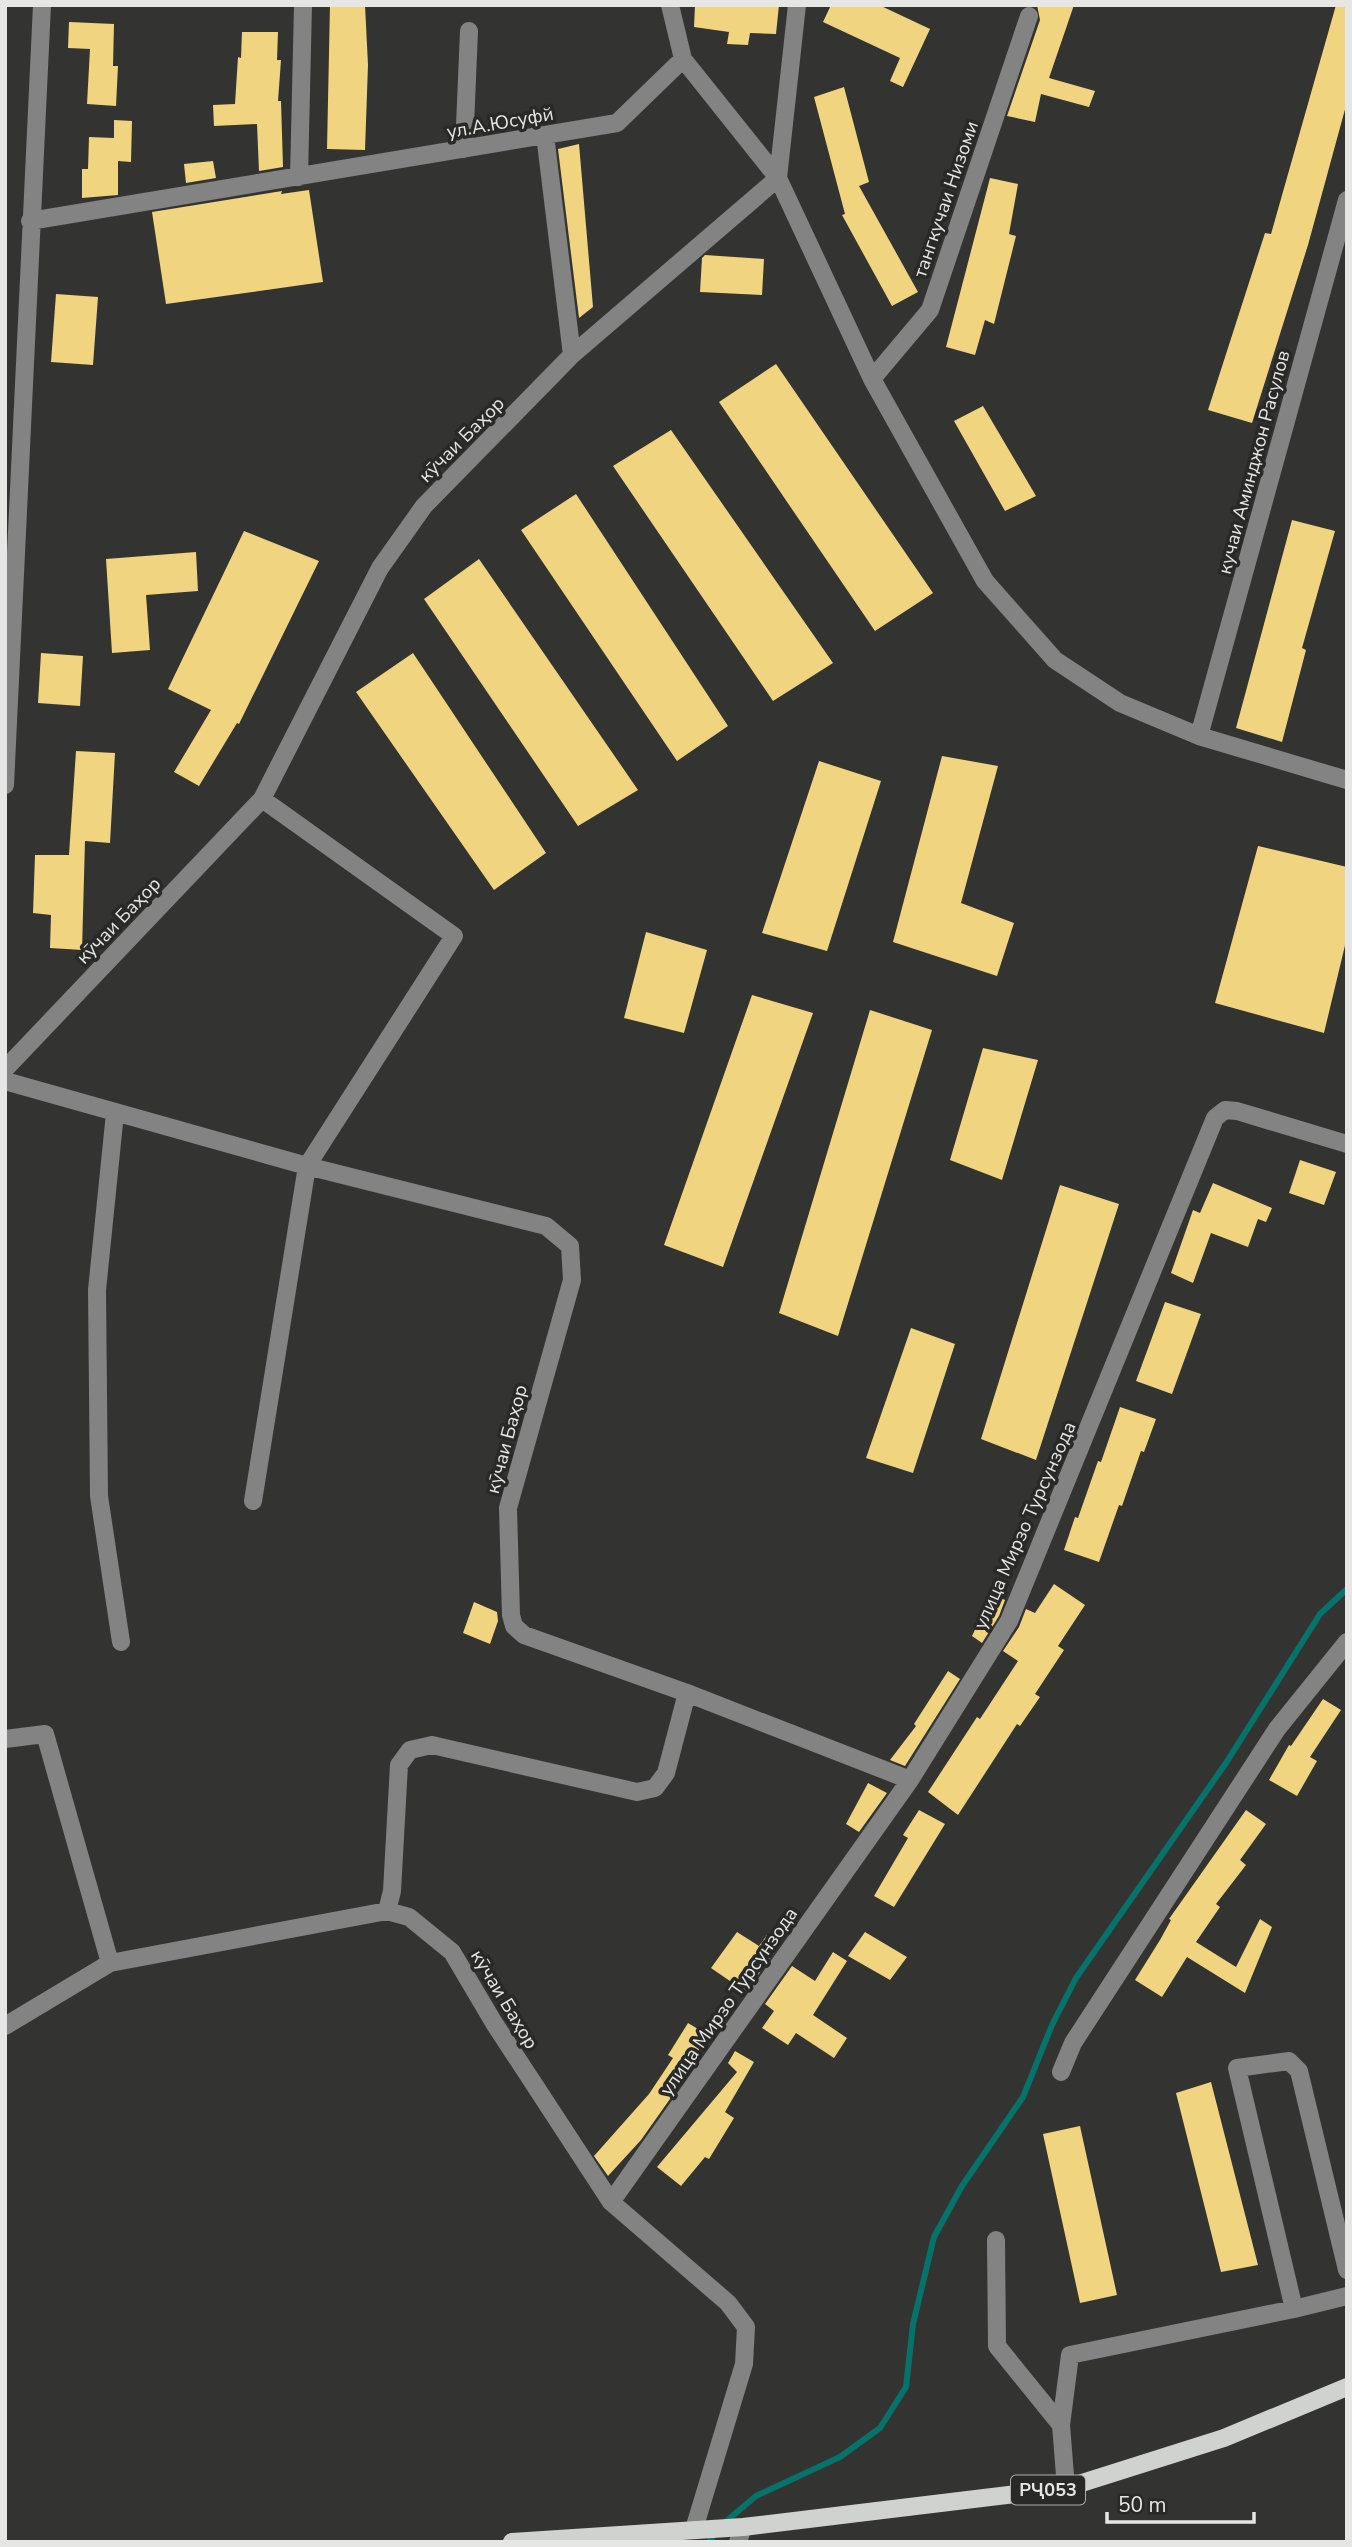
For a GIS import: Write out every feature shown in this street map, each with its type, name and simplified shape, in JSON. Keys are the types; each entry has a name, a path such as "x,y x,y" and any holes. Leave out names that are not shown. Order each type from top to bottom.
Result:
{"main road":[{"name":"РҶ053","path":"512,2542 652,2537 696,2529 738,2532 1066,2488 1224,2438 1347,2387"}],"street":[{"path":"5,785 7,689 42,5"},
{"path":"299,177 303,5"},
{"path":"670,5 683,58 778,178 872,379 985,581 1055,660 1120,703 1199,736 1347,779"},
{"path":"778,178 797,5"},
{"name":"тангкучаи Низоми","path":"872,379 930,310 1029,16"},
{"path":"464,149 468,31"},
{"name":"ул.А.Юсуфй","path":"30,221 617,123 683,58"},
{"path":"545,135 572,355"},
{"name":"кӯчаи Баҳор","path":"5,1069 262,799 380,568 424,506 572,355 778,178"},
{"name":"кучаи Аминджон Расулов","path":"1199,736 1347,200"},
{"path":"253,1501 307,1166 454,936 262,799"},
{"name":"кӯчаи Баҳор","path":"5,1081 307,1166 546,1226 569,1246 572,1280 508,1507 511,1615 514,1626 524,1635 687,1693 909,1780"},
{"name":"улица Мирзо Турсунзода","path":"611,2202 909,1780 1009,1621 1215,1118 1225,1110 1237,1111 1347,1144"},
{"path":"115,1113 97,1303 99,1496 121,1642"},
{"path":"1061,2072 1073,2043 1277,1729 1347,1642"},
{"path":"5,2025 110,1963 387,1911 392,1891 400,1765 411,1750 432,1745 637,1792 655,1788 666,1773 687,1693"},
{"path":"5,1740 45,1734 110,1963"},
{"name":"кӯчаи Баҳор","path":"387,1911 410,1917 452,1952 494,2023 611,2202 728,2303 746,2327 744,2364 696,2529"},
{"path":"1293,2309 1237,2068 1289,2061 1299,2071 1347,2270"},
{"path":"996,2240 997,2346 1061,2425"},
{"path":"1066,2488 1061,2425 1070,2356 1347,2296"}],"building":[{"path":"330,5 365,5 368,65 365,150 327,149"},
{"path":"695,5 779,5 776,34 750,33 748,45 727,44 729,32 694,27"},
{"path":"831,5 879,5 930,29 903,87 890,81 900,58 823,22"},
{"path":"1037,5 1074,5 1049,78 1095,91 1089,107 1041,94 1035,122 1007,116 1040,20"},
{"path":"1336,5 1347,5 1347,102 1308,245 1252,423 1208,410 1265,233 1271,234"},
{"path":"69,22 114,24 113,66 118,66 116,106 87,104 90,49 68,48"},
{"path":"242,32 278,32 277,60 281,60 278,101 281,101 283,167 259,171 257,124 214,126 213,105 235,104"},
{"path":"844,87 869,182 859,186 918,292 892,306 842,215 845,214 814,97"},
{"path":"114,120 132,121 131,162 118,161 118,195 82,198 82,169 88,169 89,137 114,138"},
{"path":"579,144 593,307 579,318 558,149"},
{"path":"213,161 216,178 186,183 184,164"},
{"path":"990,178 1018,184 1009,234 1016,236 994,324 985,320 975,355 946,347"},
{"path":"309,190 323,282 166,304 152,212 282,191 281,194"},
{"path":"705,255 764,259 762,295 700,292 702,258"},
{"path":"56,294 98,297 93,365 51,362"},
{"path":"776,364 933,593 875,631 719,402"},
{"path":"983,406 1036,496 1005,511 954,421"},
{"path":"671,430 833,663 773,701 613,466"},
{"path":"576,494 728,726 677,761 521,530"},
{"path":"1292,520 1335,531 1302,648 1306,650 1282,742 1236,728"},
{"path":"244,531 319,561 239,724 237,723 199,786 174,772 211,710 168,689"},
{"path":"196,552 198,591 146,595 150,650 112,653 106,559"},
{"path":"479,559 638,790 578,826 424,599"},
{"path":"41,653 83,656 80,706 38,703"},
{"path":"413,653 546,853 494,890 356,692"},
{"path":"76,751 115,753 110,843 85,841 82,950 50,948 51,915 33,913 35,855 69,855"},
{"path":"942,756 998,766 961,903 1014,923 997,976 893,942"},
{"path":"819,761 881,781 827,951 762,933"},
{"path":"1258,846 1347,867 1347,937 1324,1033 1215,1003"},
{"path":"646,932 707,950 684,1033 624,1018"},
{"path":"752,995 813,1013 723,1267 664,1245"},
{"path":"870,1010 932,1030 838,1336 779,1313"},
{"path":"983,1048 1038,1060 1002,1180 950,1160"},
{"path":"1300,1160 1336,1172 1324,1205 1289,1193"},
{"path":"1213,1183 1272,1208 1266,1222 1258,1219 1248,1247 1211,1233 1193,1283 1171,1273 1193,1210 1200,1213"},
{"path":"1060,1185 1119,1204 1036,1460 981,1439"},
{"path":"1165,1302 1201,1314 1172,1394 1136,1381"},
{"path":"911,1328 955,1344 913,1473 866,1458"},
{"path":"1120,1407 1156,1419 1144,1452 1141,1451 1122,1506 1119,1505 1099,1562 1064,1550 1098,1461 1101,1462"},
{"path":"1054,1584 1085,1605 1058,1646 1064,1650 1035,1694 1040,1697 1020,1726 1017,1724 958,1815 928,1792 1018,1661 1003,1651 1019,1627 1026,1609 1035,1613"},
{"path":"992,1594 1005,1600 999,1616 982,1643 972,1636"},
{"path":"474,1602 497,1612 498,1621 490,1644 463,1633"},
{"path":"948,1671 960,1679 905,1766 890,1760 916,1726 914,1724"},
{"path":"1323,1699 1341,1710 1310,1757 1317,1761 1297,1796 1269,1780 1289,1745 1291,1746"},
{"path":"868,1783 887,1793 859,1832 846,1824"},
{"path":"919,1810 945,1824 894,1907 874,1896 908,1838 903,1835"},
{"path":"1246,1810 1266,1824 1240,1860 1246,1865 1216,1904 1220,1907 1196,1942 1236,1967 1260,1919 1272,1927 1245,1993 1187,1957 1162,1997 1135,1980 1160,1940 1171,1920 1169,1919"},
{"path":"737,1932 759,1946 767,1935 780,1944 746,1992 711,1968"},
{"path":"865,1932 907,1957 890,1980 848,1956"},
{"path":"833,1952 847,1961 813,2015 847,2038 834,2058 796,2033 788,2045 762,2028 774,2011 765,2004 792,1966 815,1981"},
{"path":"688,2023 708,2035 686,2070 689,2072 641,2140 608,2176 594,2156 649,2094 673,2058 668,2055"},
{"path":"735,2051 754,2062 725,2112 734,2118 709,2159 705,2157 681,2186 657,2167 737,2072 728,2063"},
{"path":"1211,2082 1258,2265 1221,2272 1176,2093"},
{"path":"1080,2126 1117,2295 1080,2303 1043,2134"}],"waterway":[{"path":"724,2523 756,2496 840,2457 880,2428 906,2387 913,2324 934,2237 962,2186 1023,2097 1052,2025 1076,1978 1226,1763 1320,1614 1347,1589"},
{"path":"709,2542 717,2531"}]}
